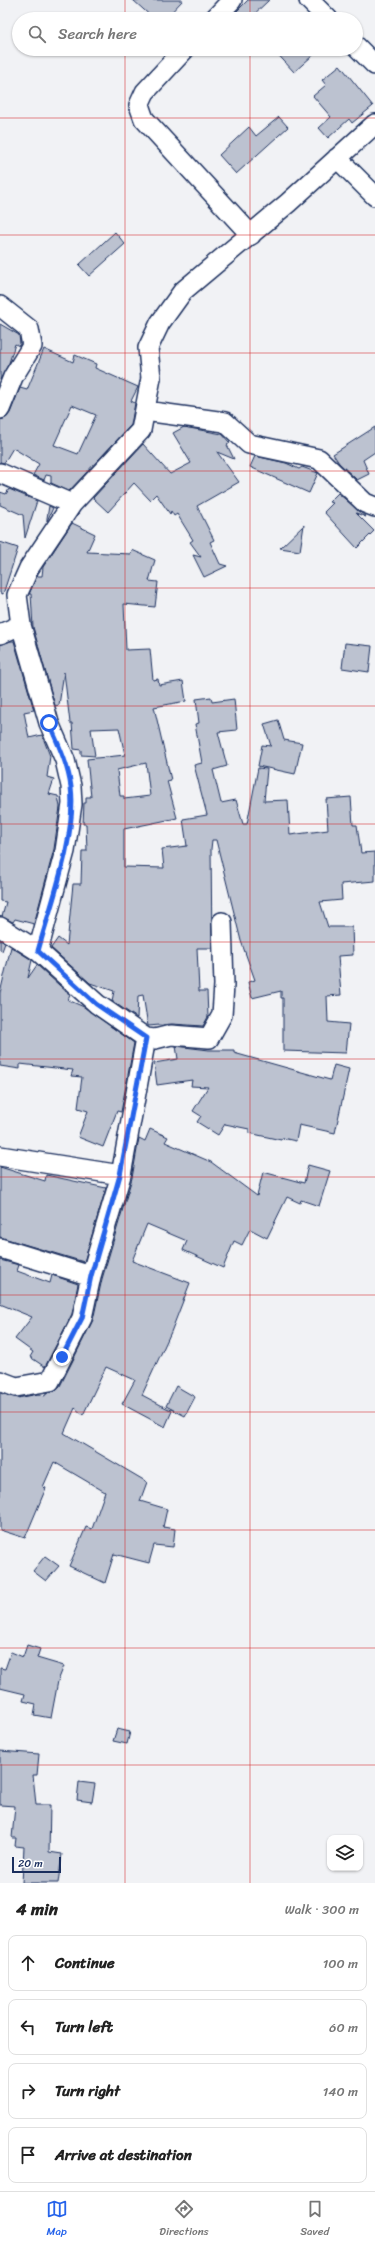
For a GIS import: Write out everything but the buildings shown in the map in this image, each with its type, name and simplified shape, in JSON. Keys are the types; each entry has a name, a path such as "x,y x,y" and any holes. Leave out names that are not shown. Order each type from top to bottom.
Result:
{"street":[{"path":"221,12 232,0"},
{"path":"309,0 321,12"},
{"path":"363,53 375,65"},
{"path":"179,56 145,92 139,105 144,119 251,235"},
{"path":"38,951 65,851 72,804 71,786 65,760 49,723 22,625 17,595 29,568 72,504 141,430 151,378 148,348 160,323 183,291 251,235 375,124"},
{"path":"337,158 375,196"},
{"path":"0,306 29,329 32,346 13,377 0,409"},
{"path":"145,411 225,422 249,444 319,459 365,503 375,507"},
{"path":"0,473 72,504"},
{"path":"0,634 22,625"},
{"path":"0,927 38,951 96,1004 146,1038 155,1039 171,1035 209,1038 222,1015 224,985 222,922"},
{"path":"0,1381 16,1387 36,1385 50,1381 82,1318 91,1276 120,1175 146,1038"},
{"path":"0,1156 120,1175"},
{"path":"0,1248 91,1276"}],"route":[{"path":"49,723 65,760 71,786 72,804 65,851 38,951 51,965 96,1004 146,1038 120,1175 91,1276 82,1318 62,1357"}]}
